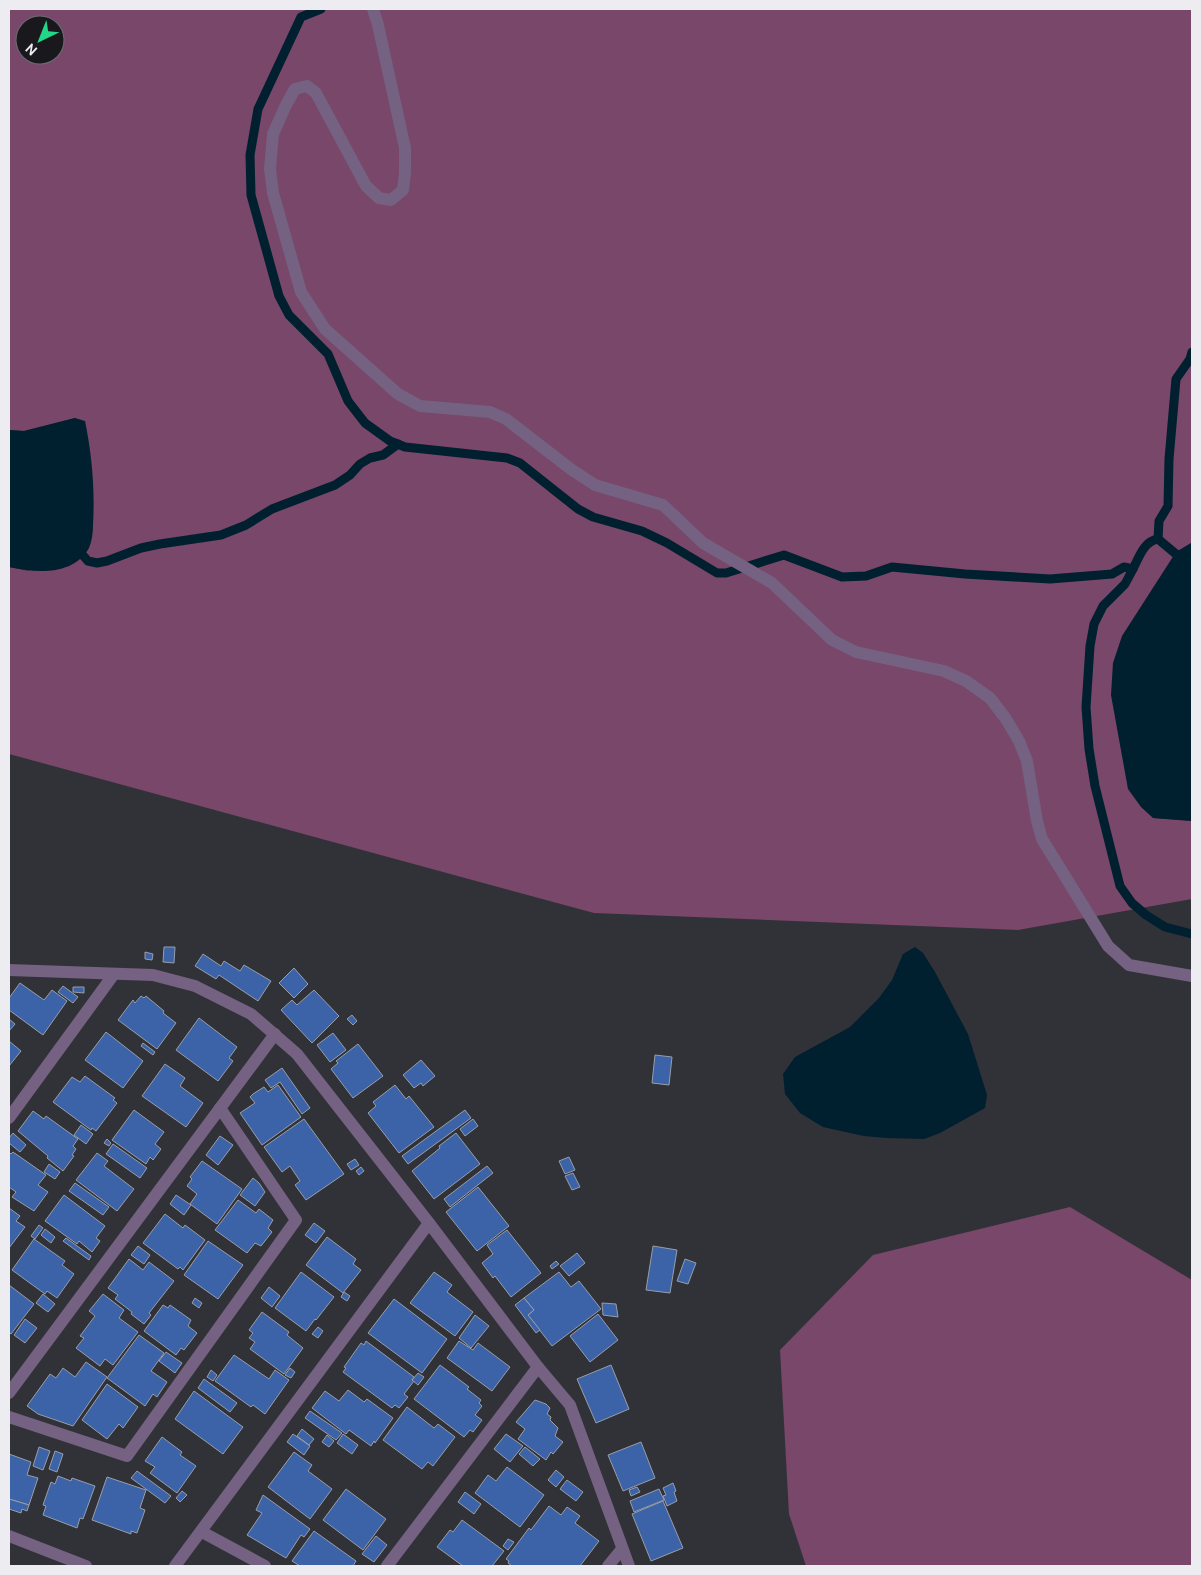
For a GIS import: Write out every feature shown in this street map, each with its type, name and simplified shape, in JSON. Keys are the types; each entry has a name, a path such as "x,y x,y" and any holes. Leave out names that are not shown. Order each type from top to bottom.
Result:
{"street":[{"path":"373,9 405,148 405,173 402,190 391,200 379,198 366,186 316,93 307,86 294,89 273,134 270,169 275,201 301,292 325,329 398,394 420,406 490,412 506,419 572,470 595,485 662,506 703,543 772,583 832,640 856,652 944,671 966,681 990,698 1006,719 1019,741 1027,761 1037,821 1042,839 1108,946 1128,965 1192,976"},
{"path":"9,970 153,975 195,986 251,1014 297,1054 538,1367 570,1405 629,1566"},
{"path":"9,1118 114,974"},
{"path":"9,1393 274,1034"},
{"path":"9,1417 127,1456 296,1220 220,1108"},
{"path":"175,1566 429,1223"},
{"path":"387,1566 538,1367"},
{"path":"202,1532 265,1566"},
{"path":"9,1536 86,1566"},
{"path":"608,1566 622,1549"}],"shaded area":[{"path":"9,9 1192,9 1192,543 1153,818 1192,821 1192,899 1018,930 594,913 9,754 9,567 29,571 75,418 24,431 9,430"},
{"path":"1070,1207 1192,1280 1192,1566 806,1566 789,1514 780,1350 873,1255"}],"water":[{"path":"75,418 85,421 91,460 94,512 93,534 89,548 74,564 64,568 42,571 9,567 9,430 24,431"},
{"path":"1191,543 1192,821 1153,818 1141,807 1128,789 1111,695 1113,663 1122,636 1176,552"},
{"path":"915,947 923,953 935,972 968,1034 987,1095 985,1108 940,1133 924,1139 864,1136 823,1127 800,1113 785,1094 783,1074 795,1057 850,1027 879,998 892,980 903,954"}],"building":[{"path":"164,947 175,947 174,963 163,962"},
{"path":"145,952 153,954 152,960 145,959"},
{"path":"203,954 221,966 224,961 240,971 244,965 271,981 258,1001 219,975 216,979 195,966"},
{"path":"294,968 308,984 294,998 279,983"},
{"path":"20,983 44,1000 52,990 67,1001 43,1035 9,1010 9,998"},
{"path":"63,986 78,997 73,1003 58,992"},
{"path":"73,987 84,987 84,993 73,992"},
{"path":"314,990 339,1016 312,1043 281,1010 292,1000 297,1005"},
{"path":"141,996 144,998 146,996 176,1023 157,1049 118,1020 133,1000 135,1003"},
{"path":"352,1015 357,1021 353,1025 347,1019"},
{"path":"199,1018 237,1047 229,1058 233,1061 218,1081 176,1050"},
{"path":"9,1019 15,1024 9,1031"},
{"path":"106,1032 143,1061 123,1088 85,1060"},
{"path":"333,1033 346,1050 330,1062 317,1045"},
{"path":"9,1041 21,1051 9,1066"},
{"path":"143,1043 155,1052 153,1055 141,1046"},
{"path":"358,1044 383,1076 353,1098 331,1069 338,1063 336,1061"},
{"path":"655,1055 672,1057 669,1085 652,1083"},
{"path":"421,1060 435,1076 423,1086 421,1083 414,1088 403,1075"},
{"path":"165,1064 185,1078 180,1086 203,1103 186,1127 142,1096"},
{"path":"282,1068 310,1108 302,1114 280,1082 271,1088 265,1080"},
{"path":"85,1076 115,1098 113,1100 117,1103 96,1131 92,1128 91,1130 53,1102 72,1077 80,1082"},
{"path":"278,1085 301,1117 262,1145 240,1113 255,1103 250,1097 253,1094 264,1087 268,1092"},
{"path":"395,1085 406,1099 409,1096 434,1127 399,1153 368,1113 376,1106 373,1102"},
{"path":"134,1110 164,1132 155,1144 161,1149 153,1160 150,1157 146,1164 112,1140"},
{"path":"465,1110 471,1118 408,1164 402,1156"},
{"path":"33,1111 44,1119 46,1116 78,1139 73,1146 76,1149 72,1155 74,1156 63,1171 18,1131"},
{"path":"304,1119 344,1174 306,1200 295,1185 300,1181 290,1166 282,1172 264,1147"},
{"path":"473,1119 478,1126 465,1136 460,1129"},
{"path":"81,1125 93,1134 86,1144 74,1135"},
{"path":"13,1133 26,1145 20,1152 9,1143 9,1138"},
{"path":"456,1133 480,1164 434,1199 412,1171"},
{"path":"220,1136 233,1145 218,1165 206,1155"},
{"path":"107,1139 111,1143 109,1146 104,1143"},
{"path":"113,1144 147,1168 140,1178 106,1154"},
{"path":"9,1152 11,1154 13,1152 46,1175 38,1185 48,1192 34,1211 12,1197 16,1192 9,1187"},
{"path":"97,1153 108,1161 104,1166 134,1189 117,1211 76,1180"},
{"path":"569,1157 575,1170 565,1174 559,1161"},
{"path":"355,1159 359,1165 351,1170 347,1164"},
{"path":"202,1161 242,1189 217,1224 190,1204 197,1194 187,1186 192,1179 190,1177"},
{"path":"49,1164 60,1172 55,1179 44,1172"},
{"path":"487,1166 493,1173 450,1207 444,1199"},
{"path":"361,1167 364,1171 359,1175 356,1171"},
{"path":"573,1173 580,1187 572,1190 565,1176"},
{"path":"253,1178 265,1192 255,1206 240,1195"},
{"path":"75,1183 109,1207 103,1215 69,1191"},
{"path":"478,1187 509,1226 477,1251 446,1212"},
{"path":"64,1195 105,1226 96,1238 100,1241 92,1252 79,1241 77,1244 45,1221"},
{"path":"176,1195 191,1205 184,1215 170,1204"},
{"path":"238,1200 256,1213 259,1209 273,1220 268,1228 272,1232 261,1246 255,1243 247,1253 215,1230"},
{"path":"9,1208 20,1216 16,1221 25,1227 9,1248"},
{"path":"165,1214 183,1228 185,1225 205,1240 183,1270 180,1267 178,1269 143,1243"},
{"path":"314,1223 325,1231 316,1243 305,1235"},
{"path":"39,1225 43,1228 35,1239 31,1236"},
{"path":"45,1229 55,1237 51,1243 41,1235"},
{"path":"507,1230 541,1273 511,1297 482,1263 493,1254 487,1245"},
{"path":"327,1237 356,1259 353,1264 361,1270 343,1293 306,1265"},
{"path":"66,1238 91,1256 89,1260 63,1241"},
{"path":"34,1239 65,1261 62,1265 74,1274 57,1298 47,1291 45,1294 12,1270"},
{"path":"208,1241 243,1265 218,1299 184,1275"},
{"path":"138,1246 150,1255 144,1264 131,1255"},
{"path":"653,1246 677,1250 670,1293 646,1290"},
{"path":"577,1253 585,1263 569,1276 560,1266"},
{"path":"129,1259 143,1270 149,1262 174,1281 149,1313 151,1315 144,1324 115,1299 118,1295 108,1288"},
{"path":"685,1259 696,1263 688,1284 677,1281"},
{"path":"556,1261 559,1264 552,1269 550,1266"},
{"path":"301,1272 334,1297 306,1331 275,1308"},
{"path":"434,1272 452,1285 447,1292 473,1312 455,1336 410,1303"},
{"path":"559,1272 571,1287 579,1281 601,1309 552,1346 528,1315 534,1310 524,1298"},
{"path":"9,1285 34,1304 11,1334 9,1332"},
{"path":"269,1287 280,1296 272,1307 261,1298"},
{"path":"344,1292 350,1296 347,1301 341,1297"},
{"path":"43,1294 55,1304 48,1312 36,1303"},
{"path":"103,1294 124,1310 119,1318 138,1332 113,1365 105,1359 100,1366 76,1348 84,1338 80,1336 95,1316 89,1311"},
{"path":"195,1298 202,1303 199,1308 192,1303"},
{"path":"524,1298 534,1310 528,1315 540,1330 536,1333 515,1305"},
{"path":"394,1299 447,1339 422,1373 368,1333"},
{"path":"602,1303 616,1304 618,1317 603,1315"},
{"path":"163,1305 168,1308 170,1305 191,1320 188,1326 197,1333 184,1350 181,1348 176,1355 144,1331"},
{"path":"262,1312 289,1332 287,1335 303,1348 284,1374 250,1349 255,1342 249,1338 253,1333 249,1330"},
{"path":"598,1314 618,1340 590,1362 570,1336"},
{"path":"475,1315 489,1326 471,1348 459,1338"},
{"path":"25,1319 37,1328 25,1343 14,1335"},
{"path":"318,1327 323,1331 318,1338 312,1334"},
{"path":"139,1335 164,1353 151,1371 167,1382 157,1397 153,1394 145,1406 107,1378"},
{"path":"366,1341 414,1377 412,1380 414,1381 404,1394 408,1397 399,1408 395,1405 392,1408 343,1372 346,1368 344,1367 361,1343 364,1345"},
{"path":"459,1341 473,1350 478,1343 510,1367 492,1391 447,1358"},
{"path":"166,1352 182,1363 175,1373 159,1361"},
{"path":"234,1355 269,1379 275,1370 289,1380 265,1414 253,1405 251,1407 215,1381"},
{"path":"86,1362 107,1377 73,1426 38,1414 27,1406 50,1374 56,1378 63,1368 75,1377"},
{"path":"440,1365 469,1387 467,1389 481,1400 479,1403 482,1406 475,1415 482,1420 473,1432 470,1430 464,1437 414,1399"},
{"path":"611,1365 629,1409 596,1423 577,1379"},
{"path":"290,1368 295,1372 291,1378 285,1375"},
{"path":"211,1370 217,1375 213,1381 207,1377"},
{"path":"418,1373 424,1377 418,1385 412,1380"},
{"path":"204,1379 237,1403 230,1412 198,1388"},
{"path":"107,1384 138,1407 123,1428 119,1424 107,1439 82,1420"},
{"path":"348,1390 364,1402 367,1399 393,1418 371,1446 349,1430 346,1434 312,1408 325,1391 339,1401"},
{"path":"194,1391 243,1427 223,1454 175,1419"},
{"path":"535,1400 546,1404 550,1408 547,1414 558,1428 555,1436 563,1442 553,1454 551,1452 546,1460 518,1439 525,1429 516,1422"},
{"path":"407,1407 434,1428 438,1424 455,1437 433,1466 428,1462 422,1469 383,1440"},
{"path":"310,1411 342,1433 336,1440 305,1418"},
{"path":"302,1429 314,1439 309,1445 297,1436"},
{"path":"293,1434 310,1446 304,1455 287,1442"},
{"path":"343,1434 358,1445 352,1454 337,1443"},
{"path":"506,1434 523,1446 510,1462 494,1449"},
{"path":"327,1435 334,1441 329,1447 322,1442"},
{"path":"162,1437 182,1452 180,1455 196,1466 177,1493 150,1473 155,1467 145,1461"},
{"path":"641,1442 655,1478 623,1491 608,1455"},
{"path":"39,1447 50,1451 43,1470 33,1466"},
{"path":"525,1447 540,1459 533,1466 519,1454"},
{"path":"55,1451 63,1454 57,1472 49,1469"},
{"path":"294,1452 312,1465 308,1471 332,1489 310,1519 268,1487"},
{"path":"9,1454 31,1462 27,1475 38,1478 29,1505 9,1499"},
{"path":"507,1467 544,1495 520,1527 475,1493 488,1475 496,1481"},
{"path":"556,1470 564,1477 556,1487 548,1480"},
{"path":"137,1471 171,1496 165,1503 131,1478"},
{"path":"58,1476 71,1481 72,1478 95,1486 83,1519 80,1518 77,1528 43,1515 46,1506 43,1505 51,1482 55,1484"},
{"path":"107,1477 146,1490 140,1508 145,1510 137,1533 131,1531 131,1534 92,1520"},
{"path":"567,1480 583,1492 576,1501 560,1489"},
{"path":"673,1483 677,1501 667,1506 663,1496 666,1495 663,1488"},
{"path":"637,1487 640,1492 631,1496 629,1490"},
{"path":"346,1489 386,1519 363,1550 323,1520"},
{"path":"659,1489 664,1500 634,1512 630,1501"},
{"path":"182,1491 187,1495 180,1502 176,1498"},
{"path":"465,1492 481,1504 474,1514 458,1502"},
{"path":"263,1495 310,1529 304,1537 301,1535 286,1558 247,1535 262,1513 256,1510"},
{"path":"9,1499 29,1505 27,1511 22,1509 21,1513 9,1509"},
{"path":"663,1501 683,1548 651,1561 632,1514"},
{"path":"549,1506 561,1515 567,1507 580,1516 575,1523 599,1541 580,1566 512,1566 506,1559 529,1528 531,1530"},
{"path":"462,1520 504,1551 492,1566 463,1566 437,1547 450,1530 453,1532"},
{"path":"314,1531 356,1561 353,1566 300,1566 292,1561"},
{"path":"376,1536 387,1545 374,1562 362,1554"},
{"path":"508,1539 514,1542 508,1550 503,1546"}],"waterway":[{"path":"321,9 301,17 258,109 250,155 251,195 279,296 289,315 328,354 348,401 365,423 390,441 405,447 507,458 520,463 578,509 593,517 642,531 667,543 717,573 726,573 784,555 842,577 866,576 892,567 1050,579 1112,574 1124,567 1133,569 1146,546 1153,540 1158,539 1182,559"},
{"path":"1158,539 1159,521 1168,506 1169,459 1176,379 1190,359 1192,352"},
{"path":"79,551 88,561 97,563 141,548 221,535 246,525 272,509 335,485 350,475 360,464 370,458 383,455 398,444"},
{"path":"1133,569 1125,584 1103,606 1094,624 1090,646 1086,707 1089,749 1095,786 1120,886 1132,903 1146,915 1165,927 1192,934"}]}
